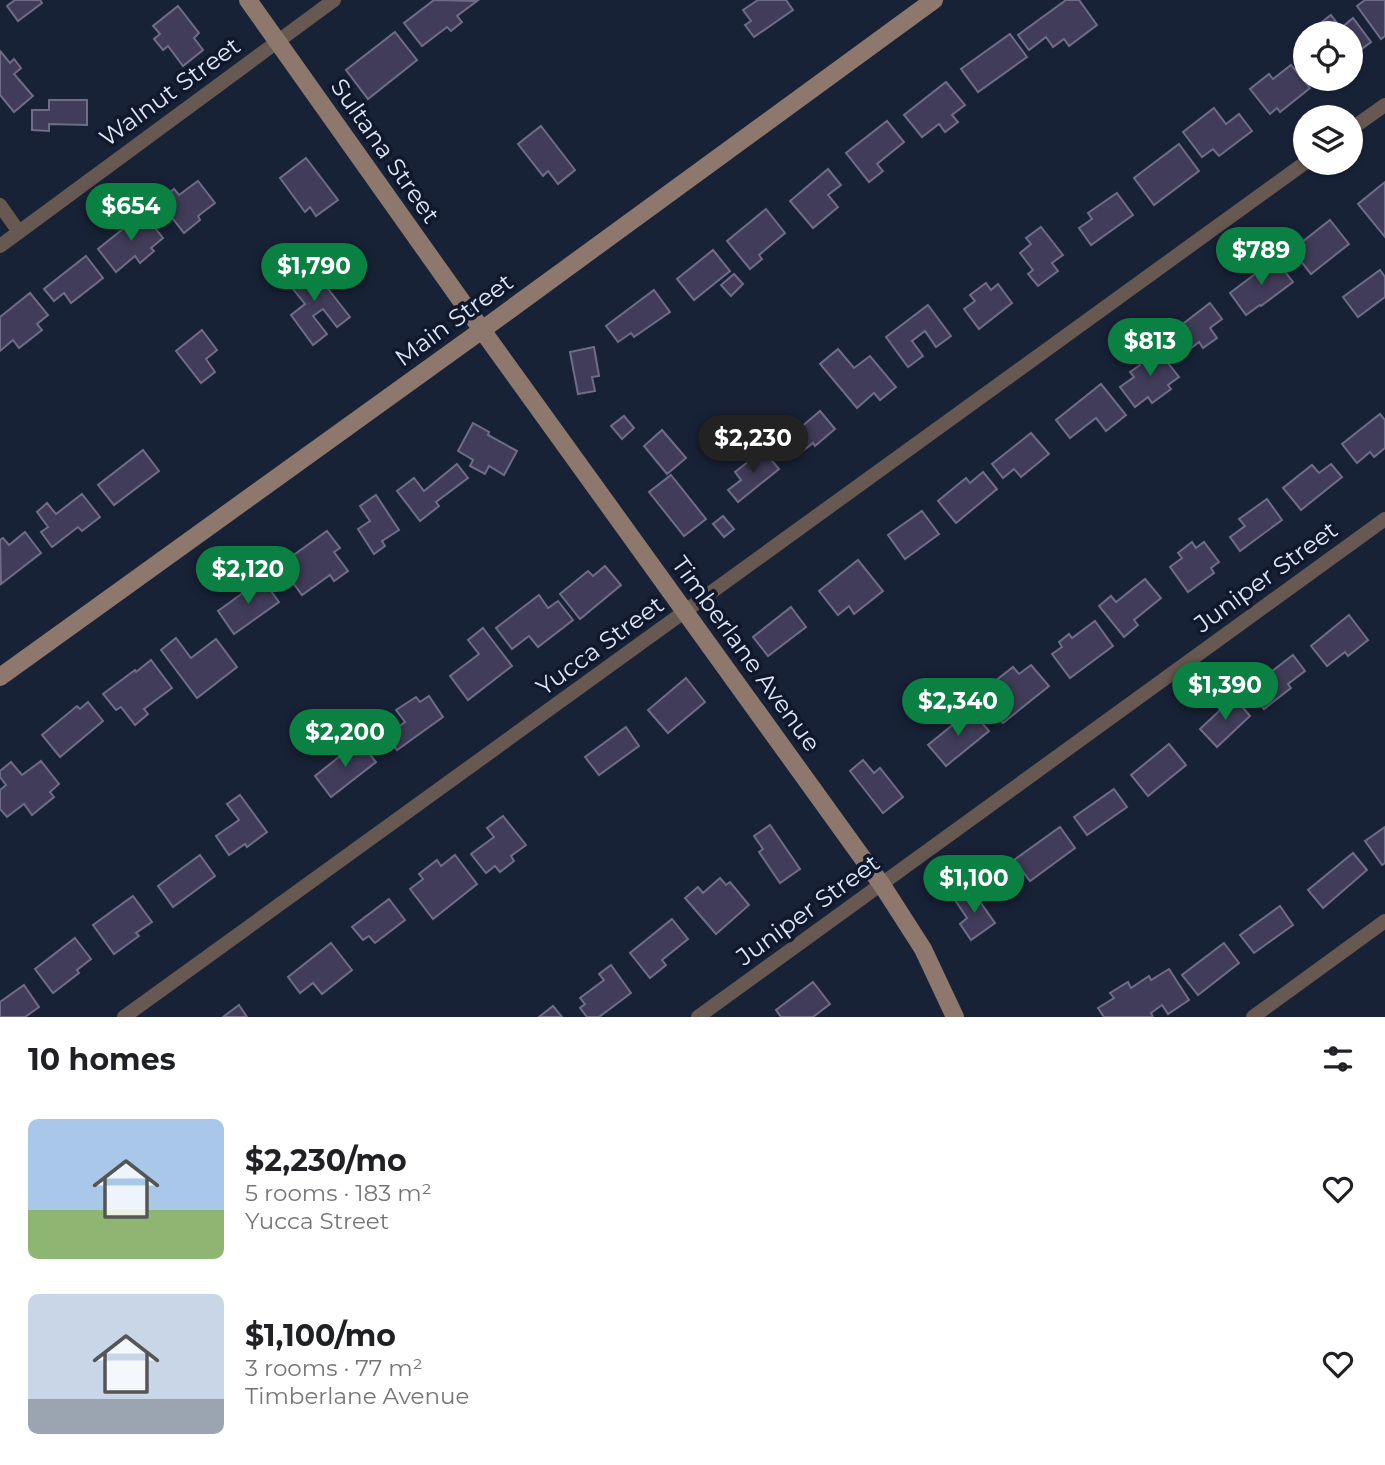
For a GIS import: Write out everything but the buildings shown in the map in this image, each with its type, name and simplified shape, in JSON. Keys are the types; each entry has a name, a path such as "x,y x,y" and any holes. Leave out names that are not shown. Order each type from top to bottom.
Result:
{"street":[{"name":"Sultana Street","path":"248,0 482,330"},
{"name":"Walnut Street","path":"0,246 334,0"},
{"name":"Main Street","path":"0,677 934,0"},
{"path":"1363,121 1385,105"},
{"name":"Yucca Street","path":"124,1017 1293,171"},
{"path":"0,205 19,232"},
{"name":"Timberlane Avenue","path":"482,330 882,885 923,949 955,1017"},
{"name":"Juniper Street","path":"698,1017 1385,519"},
{"path":"1253,1017 1385,921"}]}
